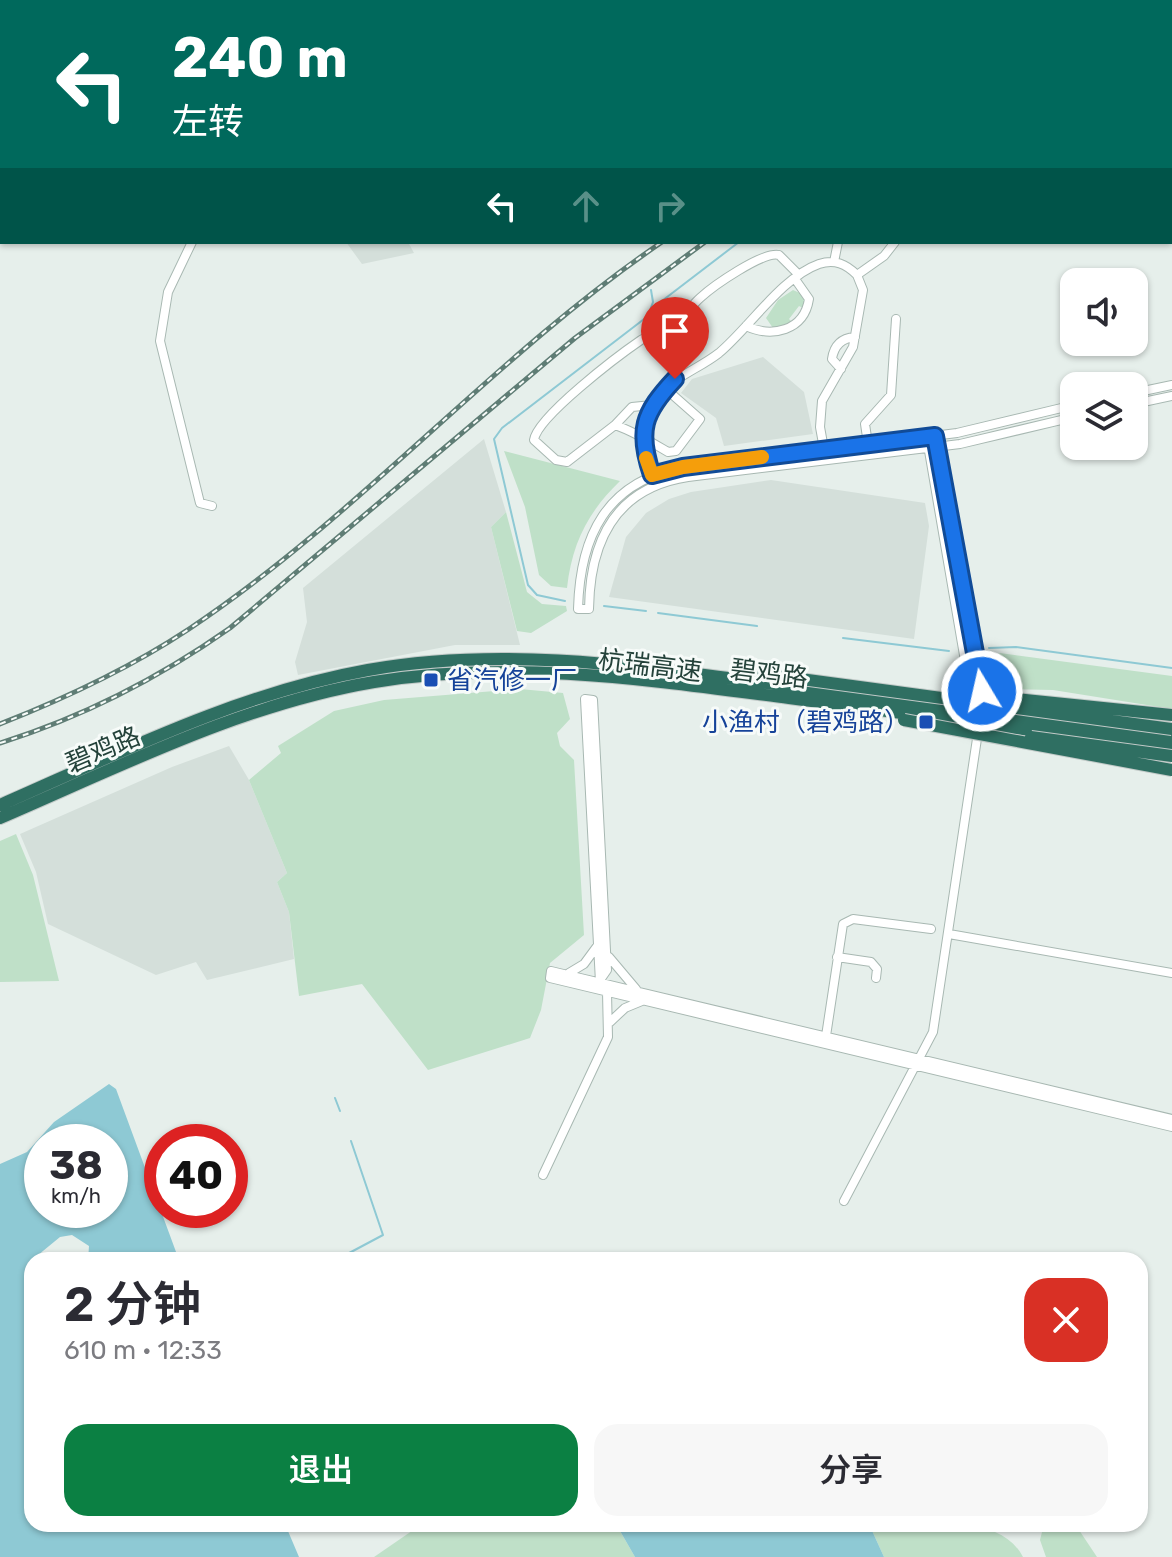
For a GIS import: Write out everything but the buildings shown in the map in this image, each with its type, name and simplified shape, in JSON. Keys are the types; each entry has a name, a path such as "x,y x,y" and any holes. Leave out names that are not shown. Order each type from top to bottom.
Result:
{"highway":[{"name":"杭瑞高速","path":"0,796 209,708 306,677 374,663 460,653 546,652 756,673 1172,729"},
{"name":"碧鸡路","path":"0,805 163,734 257,699 368,670 496,658 592,661 976,715 1172,749"},
{"name":"碧鸡路","path":"0,818 171,744 262,710 358,685 435,675 529,671 624,677 1172,738"},
{"path":"756,673 1172,715"},
{"name":"杭瑞高速","path":"0,826 233,727 307,704 413,683 494,677 578,679 1172,756"},
{"path":"904,720 1172,770"}],"street":[{"path":"191,244 168,292 160,341 200,503 212,506"},
{"path":"834,262 838,244"},
{"path":"857,275 884,256 893,244"},
{"path":"652,405 632,407 615,425 567,462 556,460 534,440 536,431 557,409 625,352 645,338 669,329 704,294 762,257 779,255 797,277 809,299 806,310 796,323 768,334 746,326"},
{"path":"652,475 642,439 652,405 682,374 719,353 797,277 820,264 834,262 857,275 863,290 855,337 822,401 820,427 824,449"},
{"path":"868,444 865,424 891,395 896,319"},
{"path":"841,369 832,359 836,347 847,338 855,337"},
{"path":"1148,390 1172,385"},
{"path":"615,425 673,452 699,425 698,416 666,389"},
{"path":"1148,401 1172,396"},
{"path":"1060,408 931,436 683,467 652,475 615,500 594,528 582,559 578,609 589,609 591,569 604,533 628,503 651,487 688,477 933,448 1060,420"},
{"path":"844,1201 920,1063 938,1013 976,715 980,674 931,436"},
{"path":"600,982 602,947 593,700 585,699 602,947 620,974 642,996"},
{"path":"826,1036 841,927 849,920 931,929"},
{"path":"949,934 1172,973"},
{"path":"563,973 578,970 602,947"},
{"path":"837,957 871,962 877,969 876,978"},
{"path":"1172,1119 920,1063 826,1036 642,996 607,992 550,978 551,971 642,996 1172,1127"},
{"path":"588,987 600,982"},
{"path":"600,982 618,994"},
{"path":"543,1175 608,1037 607,992"},
{"path":"610,1022 642,996"}],"shaded area":[{"path":"347,244 409,244 414,253 362,264"},
{"path":"763,357 804,392 813,434 724,446 716,418 681,393 692,379"},
{"path":"484,439 506,512 491,527 520,645 455,645 298,675 295,662 307,622 303,588"},
{"path":"771,480 925,503 929,526 914,639 609,597 626,537 646,513 669,499 691,492"},
{"path":"229,746 249,780 287,873 277,882 289,912 294,959 207,980 196,962 156,975 48,924 36,872 20,834 172,767"}],"green space":[{"path":"793,290 802,294 806,302 803,308 799,306 789,319 792,322 773,328 766,318 778,300"},
{"path":"504,451 620,481 599,504 583,529 567,588 551,586 539,575 525,507"},
{"path":"506,512 527,592 542,604 566,606 567,611 531,633 517,631 491,527"},
{"path":"1000,653 1172,676 1172,709 1053,690 1009,689 996,673 993,656"},
{"path":"520,689 563,693 570,719 557,733 560,746 574,760 584,935 550,963 541,1010 530,1038 428,1070 362,984 299,996 289,912 277,882 287,873 249,780 281,753 278,746 334,711 384,700"},
{"path":"16,834 33,875 59,981 0,982 0,841"},
{"path":"410,1532 621,1532 635,1557 374,1557"},
{"path":"873,1532 995,1532 1011,1542 1023,1557 884,1557"},
{"path":"1042,1532 1080,1532 1097,1557 1046,1557 1040,1540"}],"water":[{"path":"109,1084 116,1089 144,1165 144,1228 167,1228 176,1252 89,1252 89,1246 72,1235 60,1237 42,1252 24,1252 24,1532 288,1532 299,1557 0,1557 0,1164 24,1153 24,1228 128,1228 128,1124 52,1124"},
{"path":"621,1532 873,1532 884,1557 635,1557"}],"waterway":[{"path":"654,307 736,244"},
{"path":"565,601 537,595 528,585 494,439 502,428 648,316 653,302 651,290"},
{"path":"604,606 646,611"},
{"path":"658,613 757,626"},
{"path":"843,638 949,651"},
{"path":"989,648 1016,647 1172,668"},
{"path":"335,1098 340,1111"},
{"path":"351,1141 383,1235 351,1252"}],"railway":[{"path":"0,724 73,693 144,657 251,585 311,537 541,335 659,244"},
{"path":"0,743 61,721 120,694 148,680 230,628 575,338 702,244"}],"slow traffic":[{"path":"646,458 652,475 683,467 762,457"}],"place":[{"name":"省汽修一厂","path":"431,680"},
{"name":"小渔村（碧鸡路）","path":"926,722"}],"route":[{"path":"675,379 652,405 643,432 643,450 652,475 683,467 935,436 982,691"}]}
